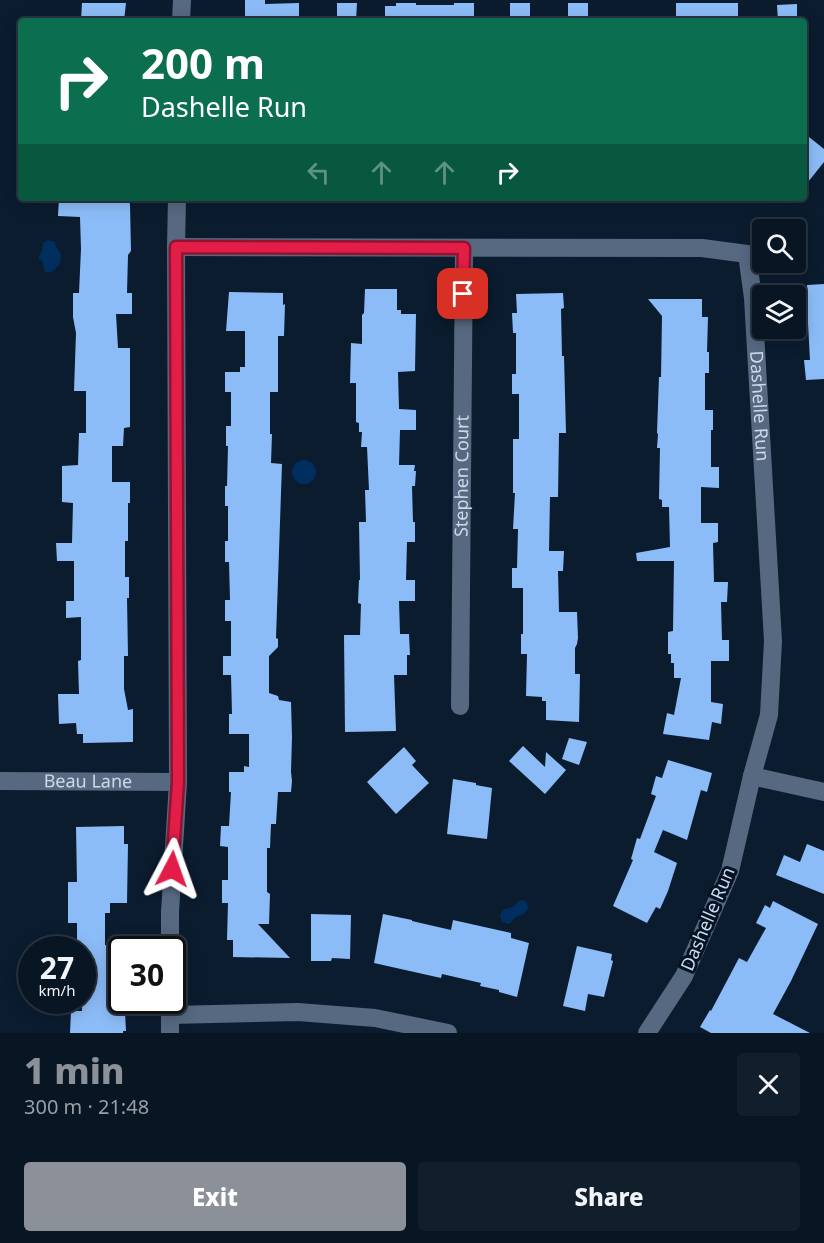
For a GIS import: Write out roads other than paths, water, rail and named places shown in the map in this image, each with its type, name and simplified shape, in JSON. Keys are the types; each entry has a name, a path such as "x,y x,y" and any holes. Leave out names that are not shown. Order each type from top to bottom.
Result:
{"street":[{"path":"181,18 182,0"},
{"path":"170,936 178,782 177,201"},
{"name":"Dashelle Run","path":"176,247 702,248 747,254 753,298 773,641 769,715 730,871 684,976 647,1033"},
{"name":"Stephen Court","path":"460,706 464,248"},
{"path":"752,776 824,792"},
{"name":"Beau Lane","path":"0,782 178,782"},
{"path":"170,1016 298,1012 375,1018 448,1033"}],"water":[{"path":"48,240 55,242 61,256 59,265 49,273 46,272 43,262 38,258 43,243"},
{"path":"304,460 312,464 316,472 312,480 304,484 296,480 292,472 296,464"},
{"path":"521,900 525,901 528,906 524,914 516,917 509,924 502,922 500,915 503,910"}]}
